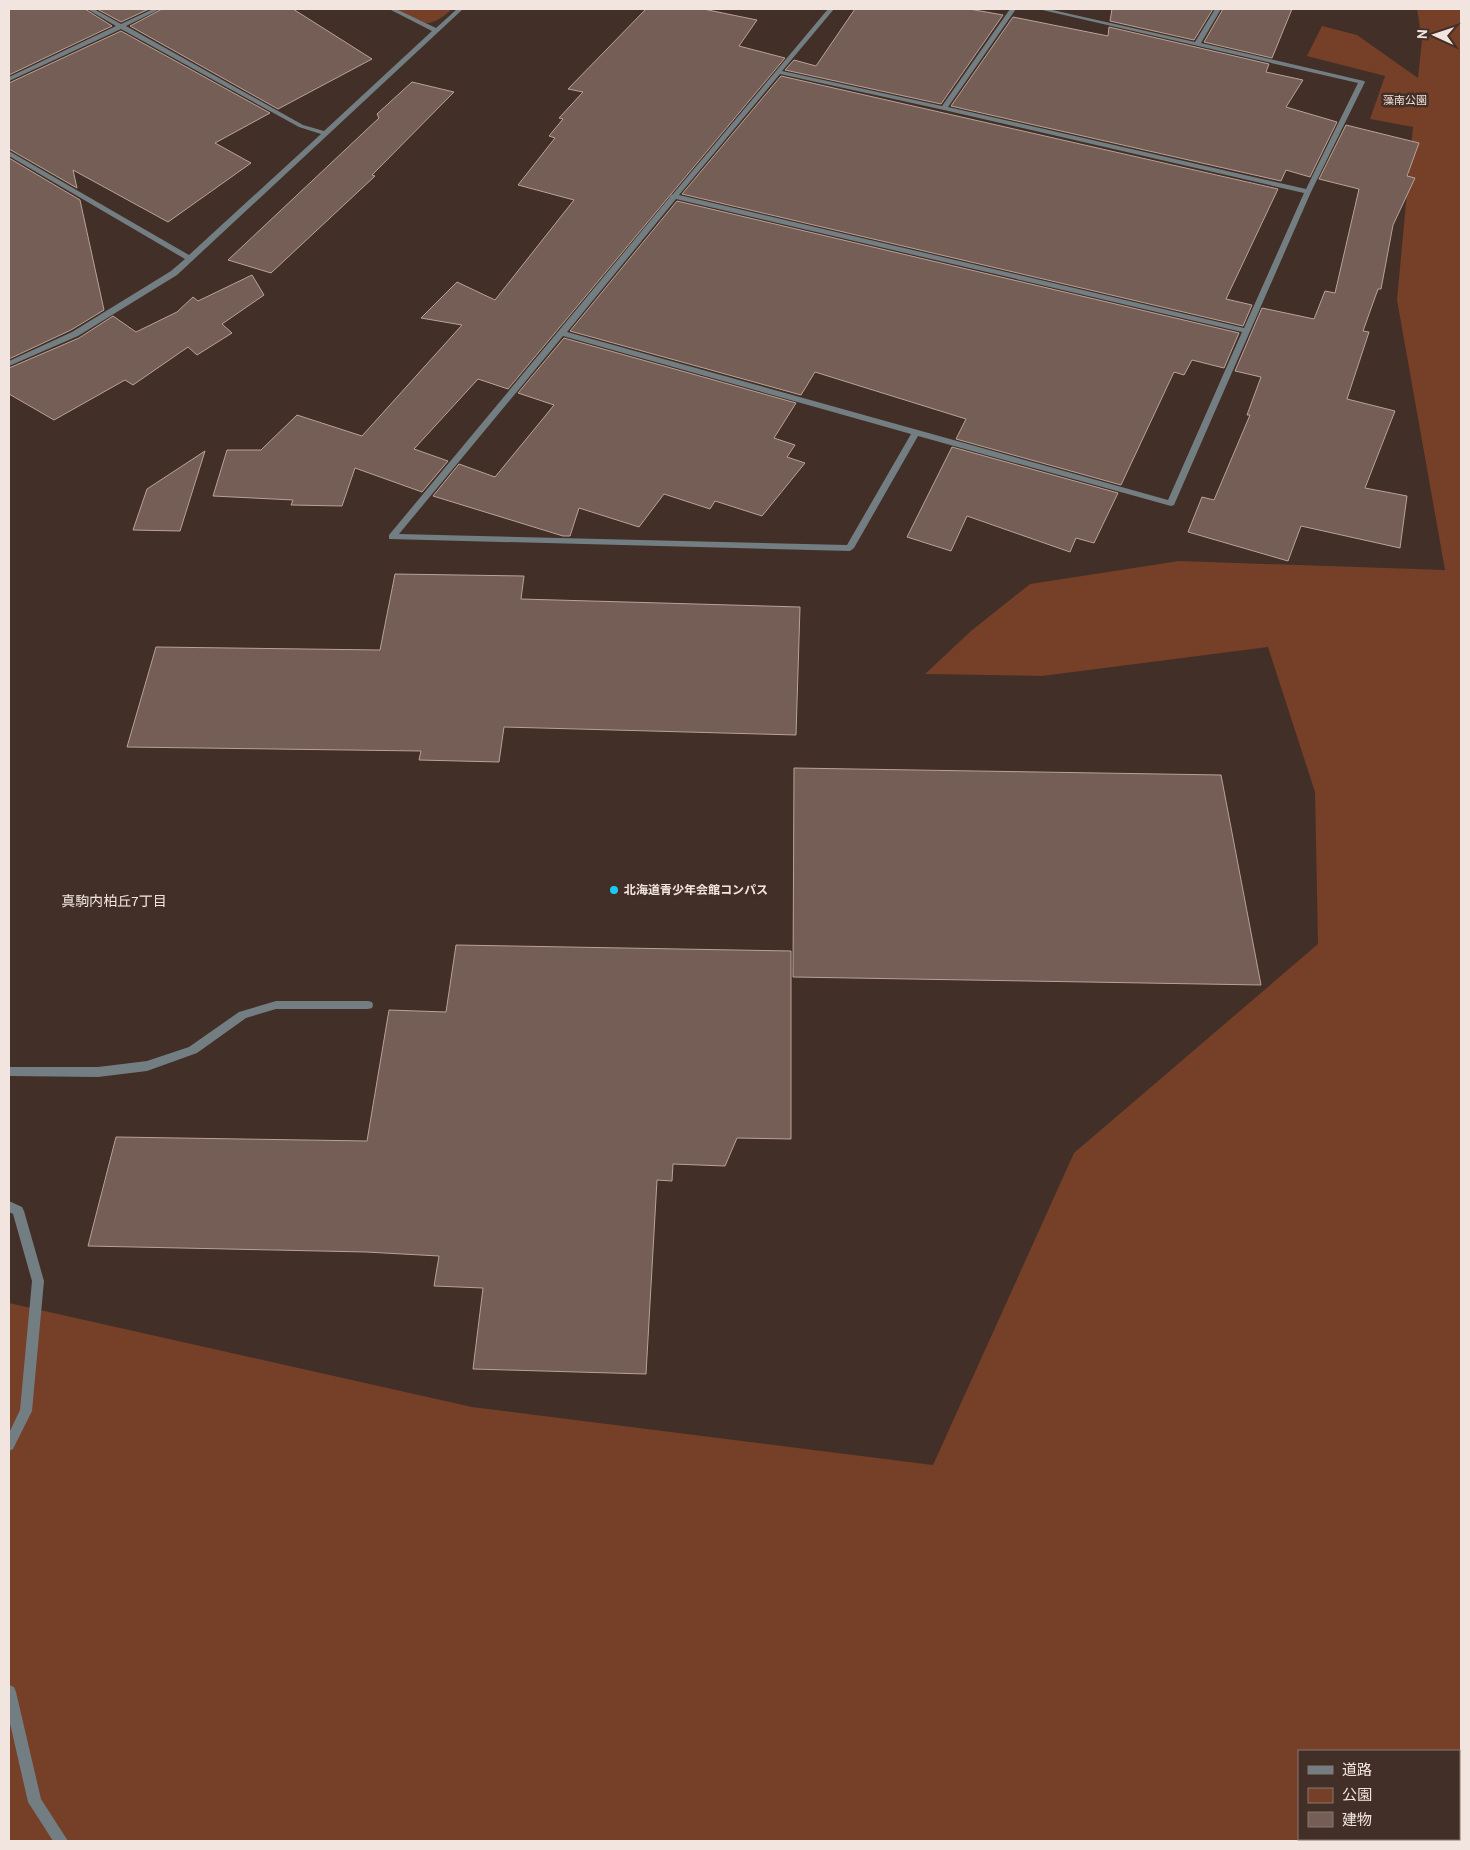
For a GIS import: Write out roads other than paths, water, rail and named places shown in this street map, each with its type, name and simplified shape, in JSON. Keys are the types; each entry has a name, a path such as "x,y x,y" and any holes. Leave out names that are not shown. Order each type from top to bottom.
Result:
{"street":[{"path":"90,9 301,126 325,132"},
{"path":"9,79 157,9"},
{"path":"392,9 437,31"},
{"path":"9,364 75,334 174,273 460,9"},
{"path":"831,9 673,196 392,537 850,548 916,433"},
{"path":"944,108 1013,9"},
{"path":"562,333 1171,503 1308,192 1362,82 1042,9"},
{"path":"1197,44 1218,9"},
{"path":"778,72 944,108 1308,192"},
{"path":"9,153 190,259"},
{"path":"673,196 1246,331"},
{"path":"9,1072 98,1072 148,1066 193,1050 243,1016 276,1006 368,1005"},
{"path":"9,1206 18,1211 38,1281 26,1411 9,1445"},
{"path":"9,1692 35,1802 62,1841"}],"place":[{"name":"北海道青少年会館コンパス","path":"614,890"}],"district":[{"name":"真駒内柏丘7丁目","path":"114,901"}],"park label":[{"name":"藻南公園","path":"1405,100"}]}
